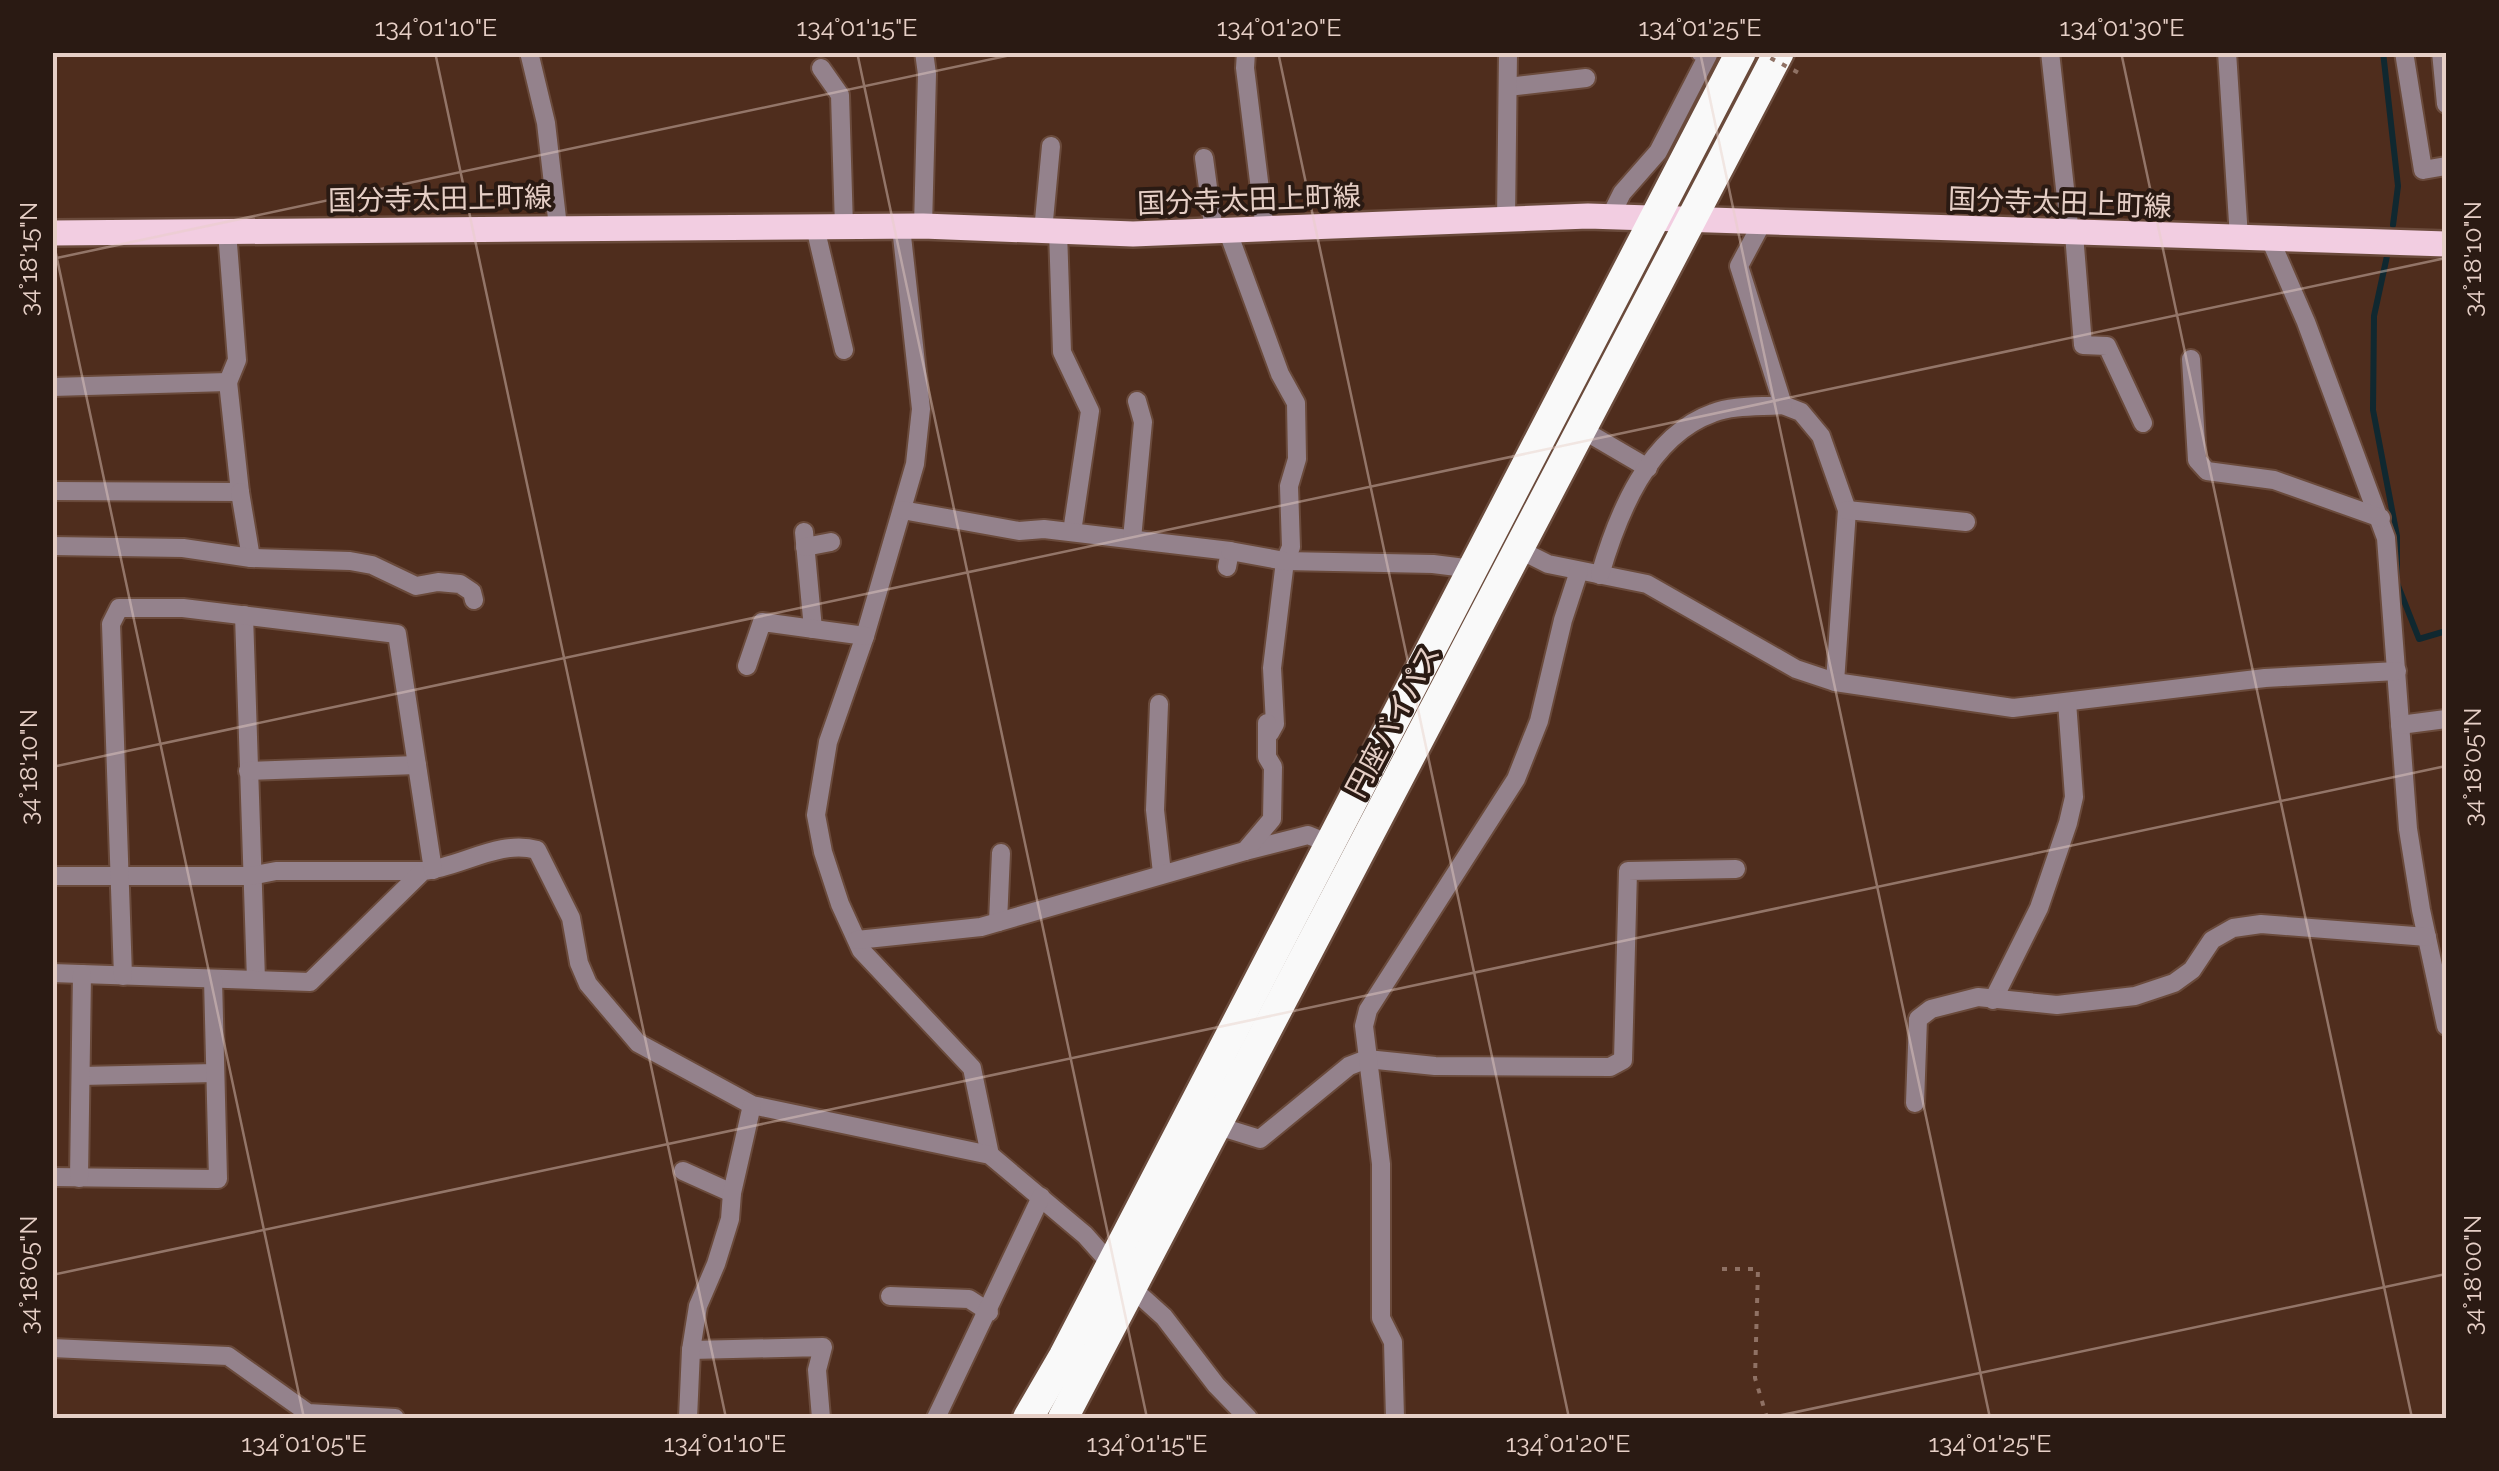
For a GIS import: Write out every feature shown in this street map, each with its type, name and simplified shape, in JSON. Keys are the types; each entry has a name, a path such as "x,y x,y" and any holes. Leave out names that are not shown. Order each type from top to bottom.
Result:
{"highway":[{"name":"円座バイパス","path":"1028,1418 1111,1266 1741,52"},
{"name":"円座バイパス","path":"1063,1418 1692,220 1789,63"}],"main road":[{"name":"国分寺太田上町線","path":"52,233 844,226 1221,232 1610,217 2446,244"}],"street":[{"path":"529,52 546,124 558,227"},
{"path":"924,52 927,74 912,227 921,409 915,464 866,636 828,742 816,815 834,887 861,950 972,1068 990,1155"},
{"path":"1246,52 1264,230"},
{"path":"1506,220 1508,52"},
{"path":"2050,52 2083,345 2107,346 2143,423"},
{"path":"2227,52 2239,238"},
{"path":"2404,52 2422,170 2446,166"},
{"path":"2414,112 2446,105 2442,52"},
{"path":"1610,217 1622,193 1658,152 1705,54"},
{"path":"822,68 840,96 844,226"},
{"path":"1508,87 1586,78"},
{"path":"1051,146 1050,231 1062,352 1090,411 1072,532"},
{"path":"1204,158 1221,232 1280,374 1296,402 1297,459 1289,486 1291,548 1285,561 1272,668 1275,724 1267,731 1267,756 1273,768 1272,819 1245,851"},
{"path":"1762,223 1739,266 1783,405"},
{"path":"815,227 844,350"},
{"path":"227,231 237,360 228,382 251,558"},
{"path":"2270,239 2386,538 2408,828 2446,1026"},
{"path":"2191,359 2198,460 2207,471 2274,480 2381,518"},
{"path":"52,387 228,382"},
{"path":"1132,539 1143,422 1137,401"},
{"path":"1600,575 1624,508 1665,447 1713,412 1783,405 1801,412 1821,436 1847,510 1835,682"},
{"path":"1582,430 1648,468"},
{"path":"52,491 240,492"},
{"path":"902,510 1020,531 1132,539 1229,559 1433,564 1473,569"},
{"path":"1847,510 1966,522"},
{"path":"813,629 804,539 831,542"},
{"path":"52,546 183,548 251,558 350,560 372,564 416,586 460,584 472,592 474,600"},
{"path":"1520,550 1548,564 1647,584 1796,669 1835,682 2013,708 2265,678 2397,670"},
{"path":"1395,1418 1392,1342 1382,1318 1381,1164 1364,1026 1368,1010 1516,780 1539,721 1579,571"},
{"path":"123,976 111,624 119,608 182,608 397,634 428,871"},
{"path":"244,615 256,980"},
{"path":"747,666 762,622 866,636"},
{"path":"1992,1000 2039,908 2071,810 2074,797 2067,702"},
{"path":"1159,704 1155,810 1162,872"},
{"path":"2400,724 2446,719"},
{"path":"248,770 417,765"},
{"path":"857,940 981,928 1162,872 1308,835 1330,844"},
{"path":"52,876 428,871 502,849 522,846 537,850 571,918 584,974 606,1008 638,1044 752,1104 990,1155 1085,1235 1133,1289 1164,1316 1216,1386 1248,1418"},
{"path":"998,922 1001,853"},
{"path":"1218,1126 1260,1139 1349,1066 1366,1059 1436,1066 1610,1067 1623,1060 1628,871 1736,870"},
{"path":"52,973 310,982 428,871"},
{"path":"1915,1103 1918,1019 1932,1009 1978,997 2057,1004 2135,996 2174,983 2192,970 2212,940 2222,934 2233,928 2260,924 2427,937"},
{"path":"80,1178 82,974"},
{"path":"52,1177 218,1179 212,979"},
{"path":"80,1076 215,1074"},
{"path":"688,1418 691,1350 698,1306 730,1219 752,1104"},
{"path":"683,1172 732,1193"},
{"path":"936,1418 1041,1197"},
{"path":"890,1296 969,1298 989,1312"},
{"path":"691,1350 823,1347 817,1370 821,1418"},
{"path":"52,1348 228,1356 308,1413 394,1418"}],"path":[{"path":"1759,52 1789,63"},
{"path":"1722,1269 1758,1269 1755,1378 1767,1418"}],"waterway":[{"path":"2383,52 2398,186 2393,225"},
{"path":"2387,256 2374,316 2373,410 2397,536 2397,583 2419,639 2446,631"}]}
